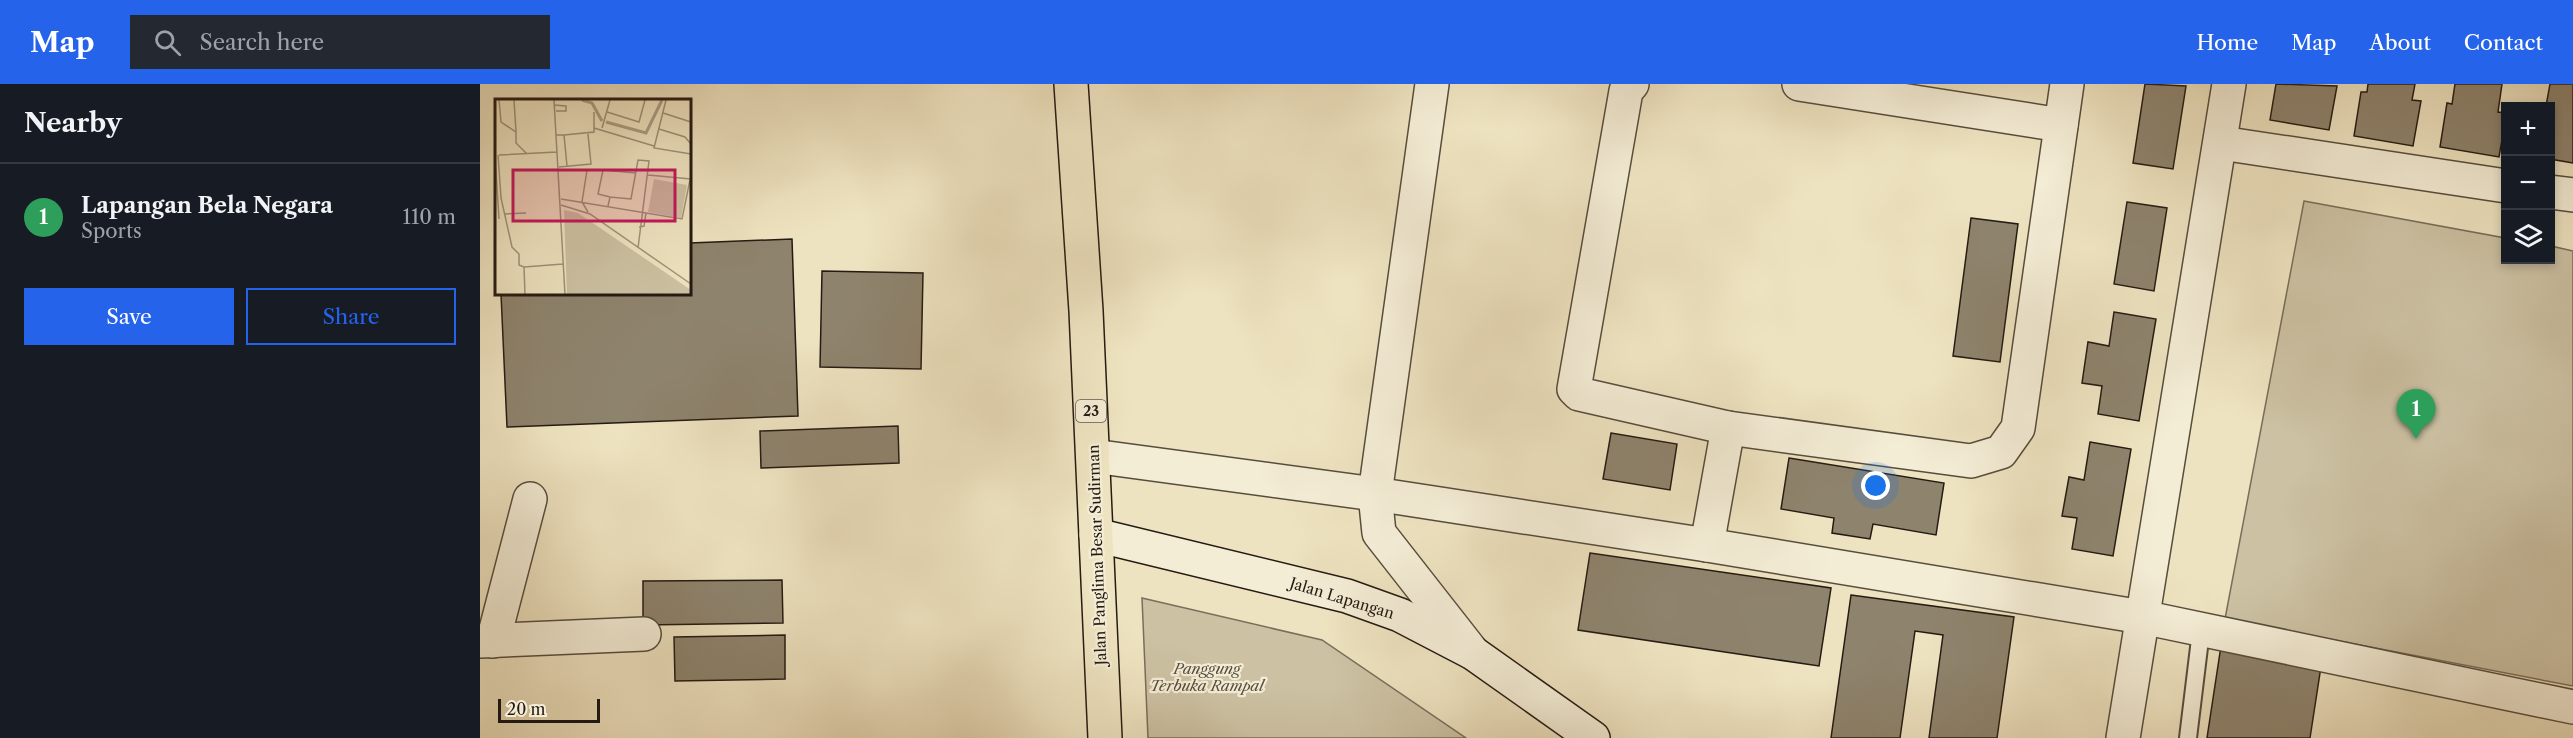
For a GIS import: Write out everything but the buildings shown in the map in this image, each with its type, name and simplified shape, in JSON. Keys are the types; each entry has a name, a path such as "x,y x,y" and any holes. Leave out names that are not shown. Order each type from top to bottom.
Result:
{"highway":[{"name":"Jalan Panglima Besar Sudirman","path":"1071,84 1086,311 1105,738"}],"street":[{"path":"1432,84 1375,494 1379,533 1473,653"},
{"path":"1632,84 1626,91 1574,389 1580,394 1728,428 1971,461 2001,452 2018,428 2067,84"},
{"path":"1799,84 2061,125"},
{"path":"2123,738 2229,84"},
{"path":"2221,143 2501,185"},
{"path":"2555,193 2573,195"},
{"path":"1707,545 1728,428"},
{"path":"1093,456 1375,494 1707,545 2142,617 2573,707"},
{"path":"530,499 487,641 644,634"},
{"name":"Jalan Lapangan","path":"1096,535 1347,596 1400,615 1473,653 1593,738"}],"lane":[{"path":"2188,738 2201,631"}],"green space":[{"path":"2304,201 2501,237 2501,264 2555,264 2555,247 2573,251 2573,686 2225,619"},
{"name":"Panggung Terbuka Rampal","path":"1142,598 1322,640 1466,738 1148,738"}],"place":[{"name":"Lapangan Bela Negara","path":"2416,439"}]}
